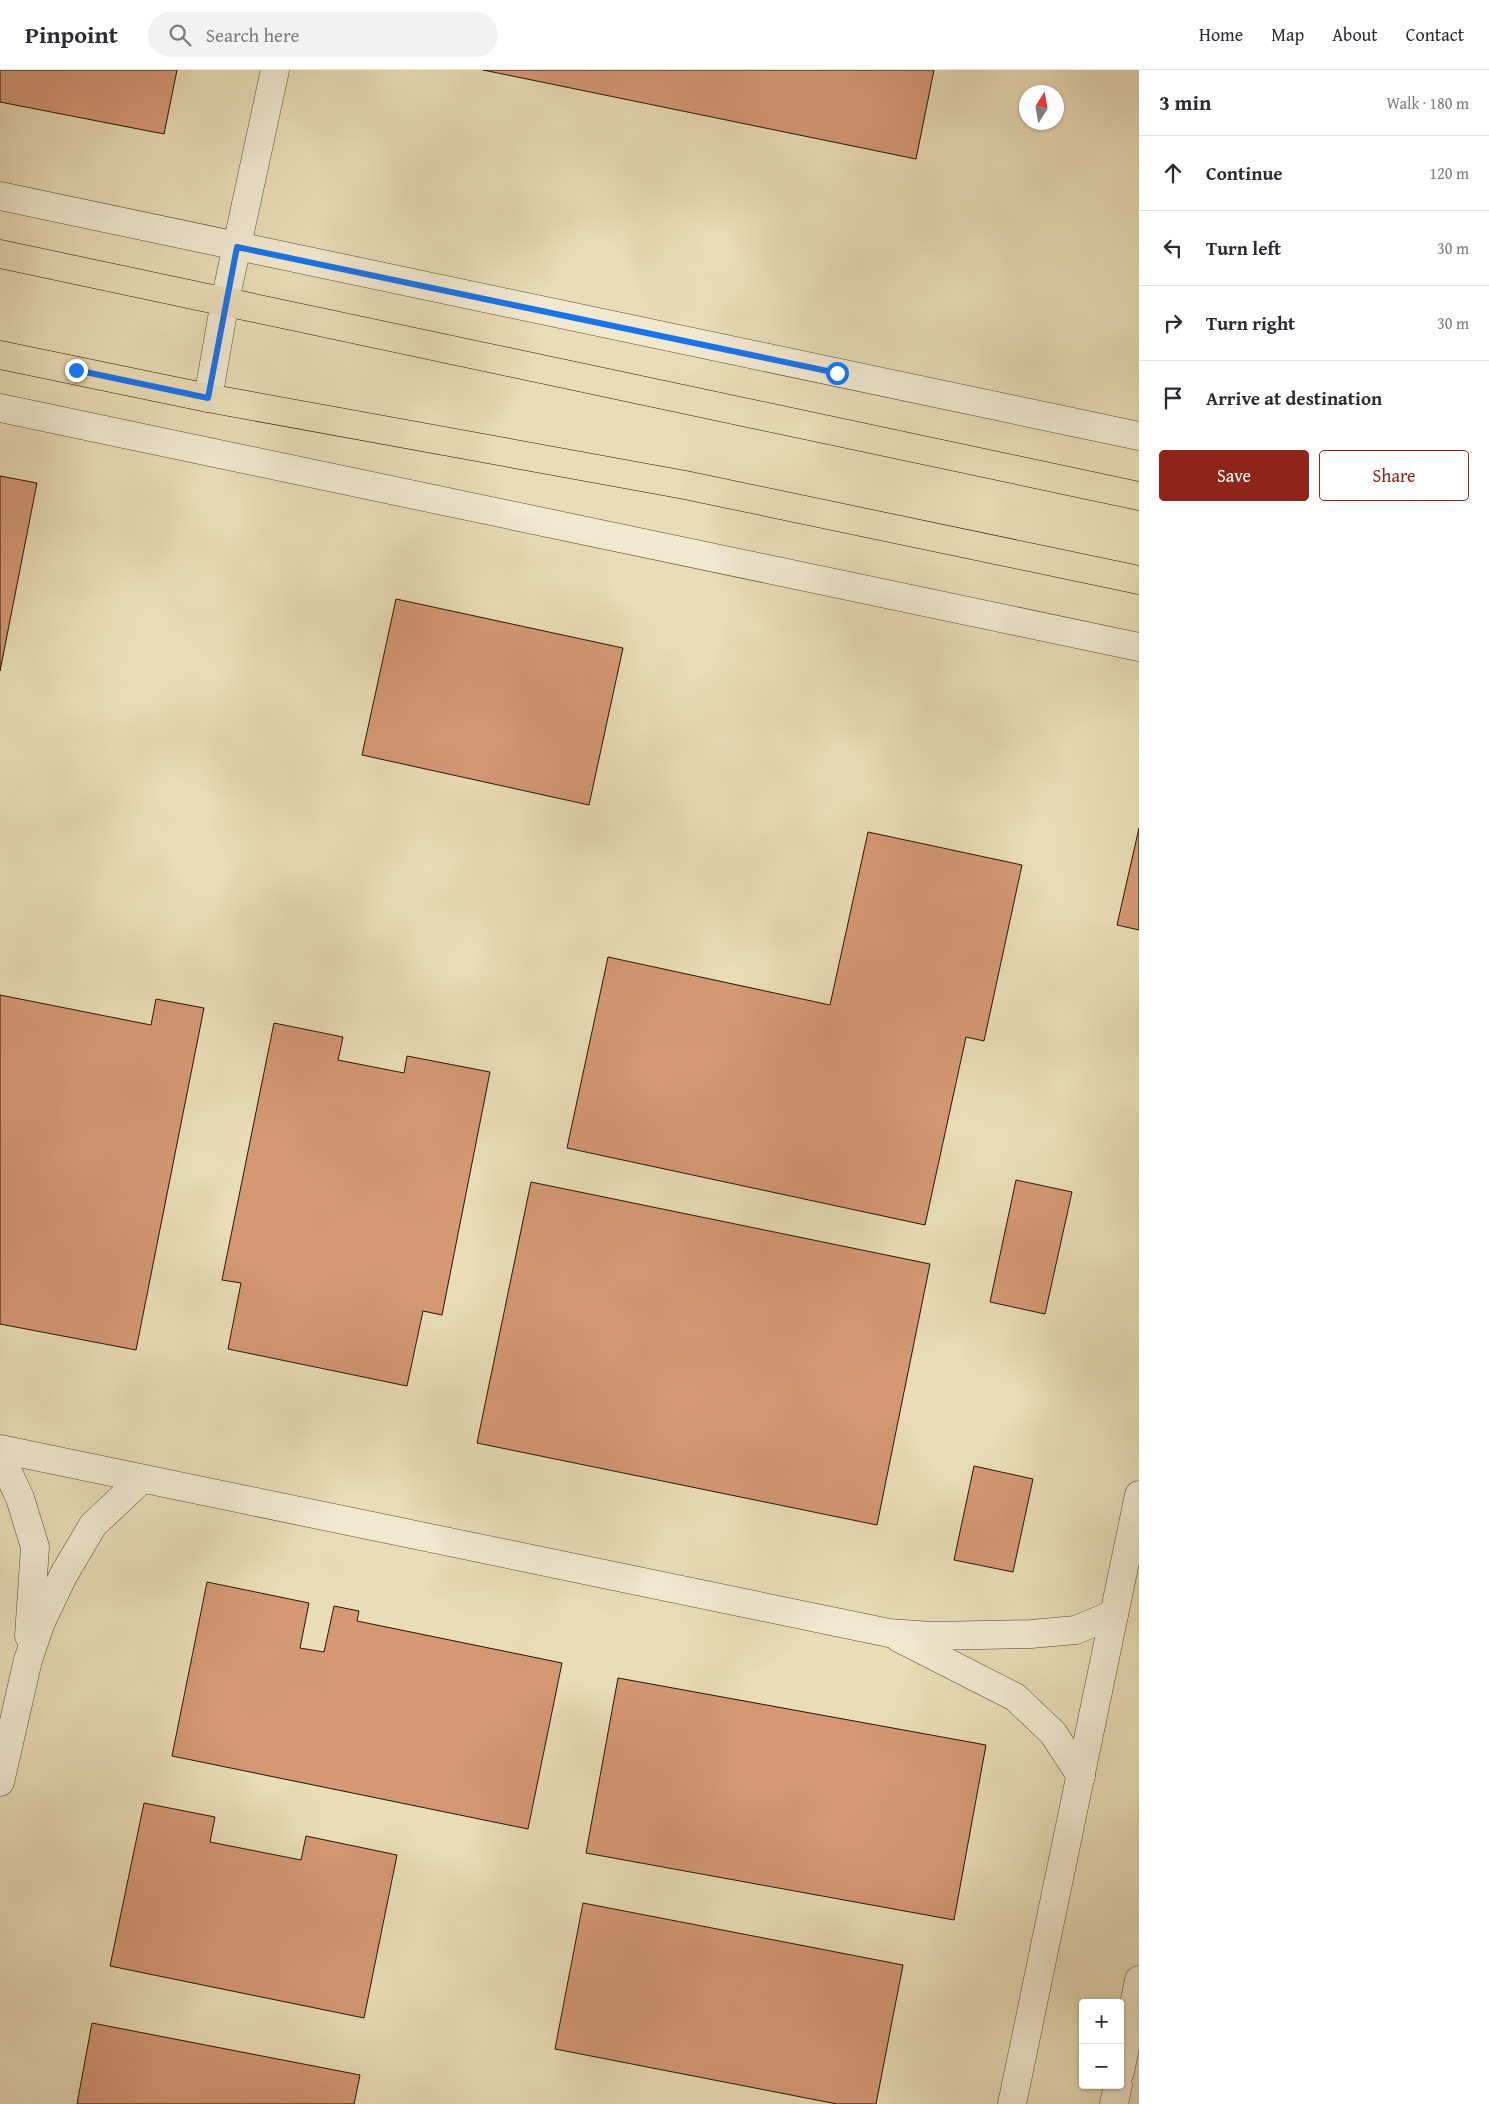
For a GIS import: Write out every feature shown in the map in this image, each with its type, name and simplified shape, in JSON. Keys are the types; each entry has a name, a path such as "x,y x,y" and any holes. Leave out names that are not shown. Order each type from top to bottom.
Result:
{"main road":[{"path":"0,254 1139,496"},
{"path":"0,355 208,398 684,485 1139,580"}],"street":[{"path":"208,398 225,301 275,70"},
{"path":"0,196 1139,436"},
{"path":"0,408 1139,648"},
{"path":"0,1449 889,1633 931,1636 1030,1634 1076,1630 1114,1614"},
{"path":"0,1455 20,1498 35,1547 28,1660"},
{"path":"0,1782 28,1660 41,1622 64,1574 93,1525 142,1479"},
{"path":"1012,2104 1139,1496"},
{"path":"889,1633 1015,1697 1053,1733 1081,1776"},
{"path":"1124,2053 1139,1980"},
{"path":"1114,2104 1117,2089"}],"building":[{"path":"0,70 177,70 164,134 0,102"},
{"path":"483,70 934,70 916,159"},
{"path":"0,476 37,483 0,671"},
{"path":"396,599 623,648 589,805 362,755"},
{"path":"1139,828 1139,930 1117,925"},
{"path":"868,832 1022,865 984,1041 966,1037 925,1225 567,1148 608,957 830,1005"},
{"path":"0,995 151,1025 156,999 204,1008 136,1350 0,1324"},
{"path":"274,1023 343,1037 338,1060 404,1073 407,1056 490,1072 442,1315 423,1311 407,1386 228,1349 241,1283 222,1280"},
{"path":"1016,1180 1072,1192 1045,1314 990,1302"},
{"path":"531,1182 930,1264 877,1525 477,1443"},
{"path":"974,1466 1033,1479 1013,1572 954,1560"},
{"path":"207,1582 309,1603 300,1648 324,1652 334,1606 359,1611 357,1621 562,1663 528,1829 172,1756"},
{"path":"618,1678 986,1745 954,1920 586,1853"},
{"path":"144,1803 215,1817 210,1842 301,1860 306,1836 397,1855 364,2018 110,1966"},
{"path":"583,1903 903,1965 876,2104 837,2104 555,2049"},
{"path":"92,2023 360,2075 354,2104 77,2104"}],"route":[{"path":"76,370 208,398 225,301 237,247 837,373"}]}
